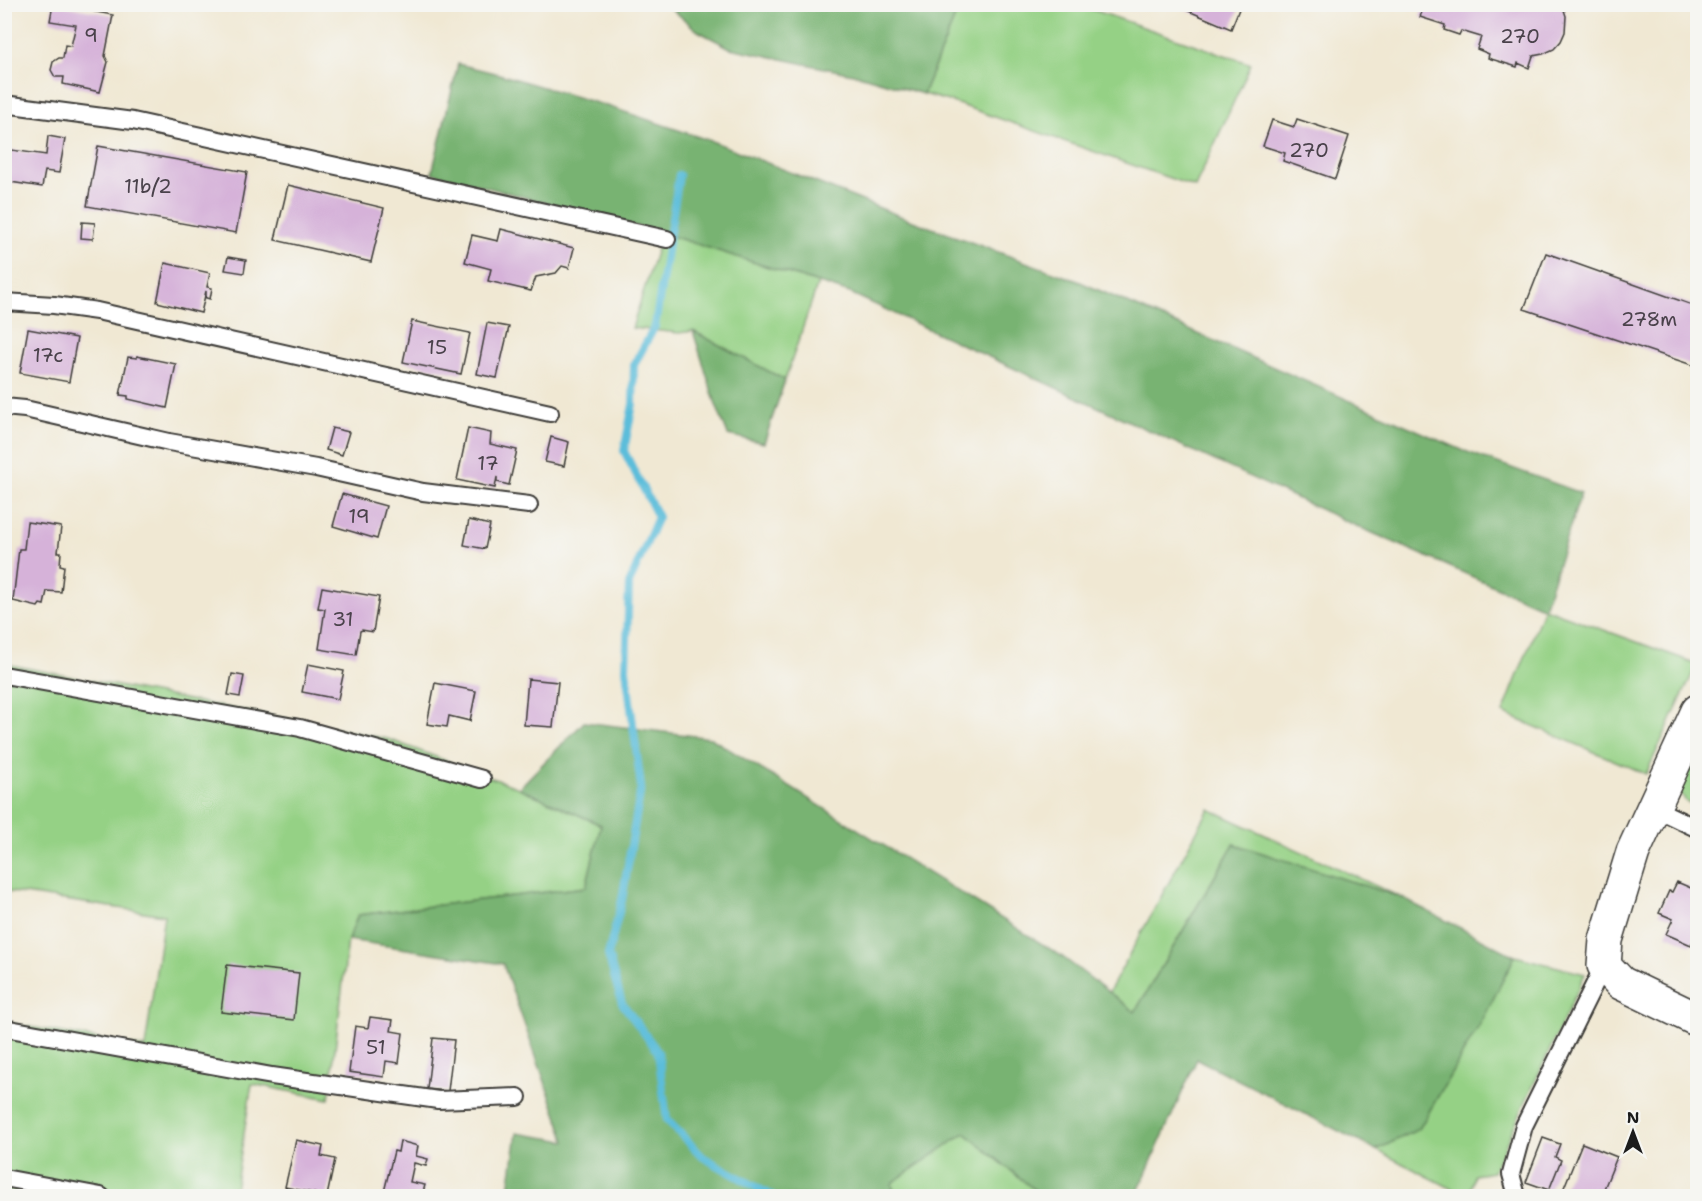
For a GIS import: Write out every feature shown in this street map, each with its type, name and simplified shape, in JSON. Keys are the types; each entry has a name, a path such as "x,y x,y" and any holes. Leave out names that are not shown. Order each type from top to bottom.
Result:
{"street":[{"path":"1698,711 1633,852 1606,940 1604,966 1621,983 1698,1020"}],"lane":[{"path":"4,104 133,121 667,238"},
{"path":"4,302 54,305 97,311 550,413"},
{"path":"4,407 82,421 169,442 316,468 423,492 528,505"},
{"path":"4,675 300,728 482,779"},
{"path":"1654,808 1698,829"},
{"path":"1517,1197 1511,1174 1524,1126 1604,966"},
{"path":"4,1028 272,1076 438,1100 518,1097"},
{"path":"4,1178 101,1197"},
{"path":"4,1187 54,1197"}],"green space":[{"path":"667,5 960,5 923,94 862,76 730,48 698,31"},
{"path":"960,5 1079,5 1251,64 1195,187 952,102 923,94"},
{"path":"458,64 607,106 717,143 910,220 1078,281 1462,450 1581,493 1544,608 1352,524 850,293 662,233 432,173"},
{"path":"662,233 818,283 785,380 693,331 679,333 632,328"},
{"path":"693,331 785,380 764,443 728,435 716,405"},
{"path":"1544,608 1697,664 1646,774 1503,713"},
{"path":"6,664 388,739 519,788 601,825 586,887 358,915 348,940 329,1099 252,1084 234,1196 5,1196 4,1022 145,1048 164,915 5,891 4,678"},
{"path":"584,722 711,738 1060,955 1135,1012 1234,844 1400,897 1515,956 1482,1021 1419,1129 1376,1150 1197,1059 1136,1196 1042,1196 965,1133 892,1183 894,1196 508,1196 517,1133 566,1141 503,964 348,940 358,915 586,887 601,825 519,788"},
{"path":"1697,741 1697,808 1686,802 1676,784"},
{"path":"1209,809 1400,897 1234,844 1135,1012 1109,992"},
{"path":"1515,956 1585,974 1493,1172 1474,1175 1469,1196 1466,1196 1376,1150 1419,1129 1482,1021"},
{"path":"965,1133 1042,1196 894,1196 892,1183"}],"building":[{"path":"53,4 113,15 105,56 108,62 100,92 63,84 64,77 55,77 51,70 53,62 63,58 65,45 71,46 76,25 50,21"},
{"path":"1172,4 1241,4 1231,29"},
{"path":"1425,4 1562,4 1566,16 1565,32 1554,49 1533,56 1529,68 1518,63 1517,67 1488,58 1489,54 1477,49 1481,37 1461,31 1459,35 1444,30 1445,25 1420,17"},
{"path":"1297,119 1349,136 1335,179 1283,161 1285,153 1263,146 1272,120 1294,127"},
{"path":"48,136 65,139 59,173 45,171 42,187 4,181 5,149 46,155"},
{"path":"98,146 247,172 236,233 87,206"},
{"path":"288,185 384,208 371,262 275,240"},
{"path":"82,222 95,223 93,239 81,238"},
{"path":"501,229 574,248 569,268 562,266 556,273 536,277 531,291 488,281 491,269 465,262 472,235 498,241"},
{"path":"1546,253 1698,307 1698,367 1524,309"},
{"path":"228,257 246,260 244,273 225,270"},
{"path":"165,263 210,273 207,287 212,288 210,299 206,298 206,291 201,313 157,302"},
{"path":"412,321 470,333 461,374 403,362"},
{"path":"487,323 509,327 497,378 477,374"},
{"path":"28,329 77,338 69,382 20,373"},
{"path":"137,356 176,364 167,408 120,395 128,357 137,358"},
{"path":"332,428 349,432 342,455 326,450"},
{"path":"468,428 491,433 490,444 517,450 509,485 497,482 497,477 495,488 457,480"},
{"path":"551,437 569,442 564,466 545,462"},
{"path":"342,494 386,506 377,539 333,526"},
{"path":"469,520 490,525 485,549 464,545"},
{"path":"27,522 61,527 58,552 61,552 60,565 64,566 61,592 47,591 44,605 40,604 38,607 13,601 19,549 24,549"},
{"path":"322,587 379,597 373,632 360,631 356,655 319,649 325,609 318,608"},
{"path":"308,664 344,671 338,699 302,692"},
{"path":"232,674 244,676 240,697 228,695"},
{"path":"528,679 558,682 553,727 524,725"},
{"path":"435,683 476,691 470,721 449,716 447,727 427,724"},
{"path":"1677,882 1698,891 1698,931 1691,945 1666,934 1673,919 1659,913 1669,891 1672,892"},
{"path":"227,965 299,973 294,1020 221,1012"},
{"path":"370,1017 393,1020 391,1031 403,1033 399,1063 386,1061 384,1077 349,1072 355,1026 368,1028"},
{"path":"433,1038 454,1040 448,1091 427,1089"},
{"path":"1543,1138 1560,1144 1555,1157 1561,1160 1549,1190 1526,1182"},
{"path":"296,1140 323,1146 321,1156 335,1159 327,1196 285,1187"},
{"path":"400,1141 418,1146 416,1156 428,1159 426,1166 414,1163 410,1182 425,1185 422,1196 383,1196 394,1151 398,1152"},
{"path":"1582,1143 1617,1157 1601,1196 1579,1196 1563,1190"}],"waterway":[{"path":"679,175 655,326 634,365 633,404 624,451 658,517 629,584 626,669 641,787 622,900 608,955 622,1003 658,1052 667,1120 703,1157 772,1196"}]}
